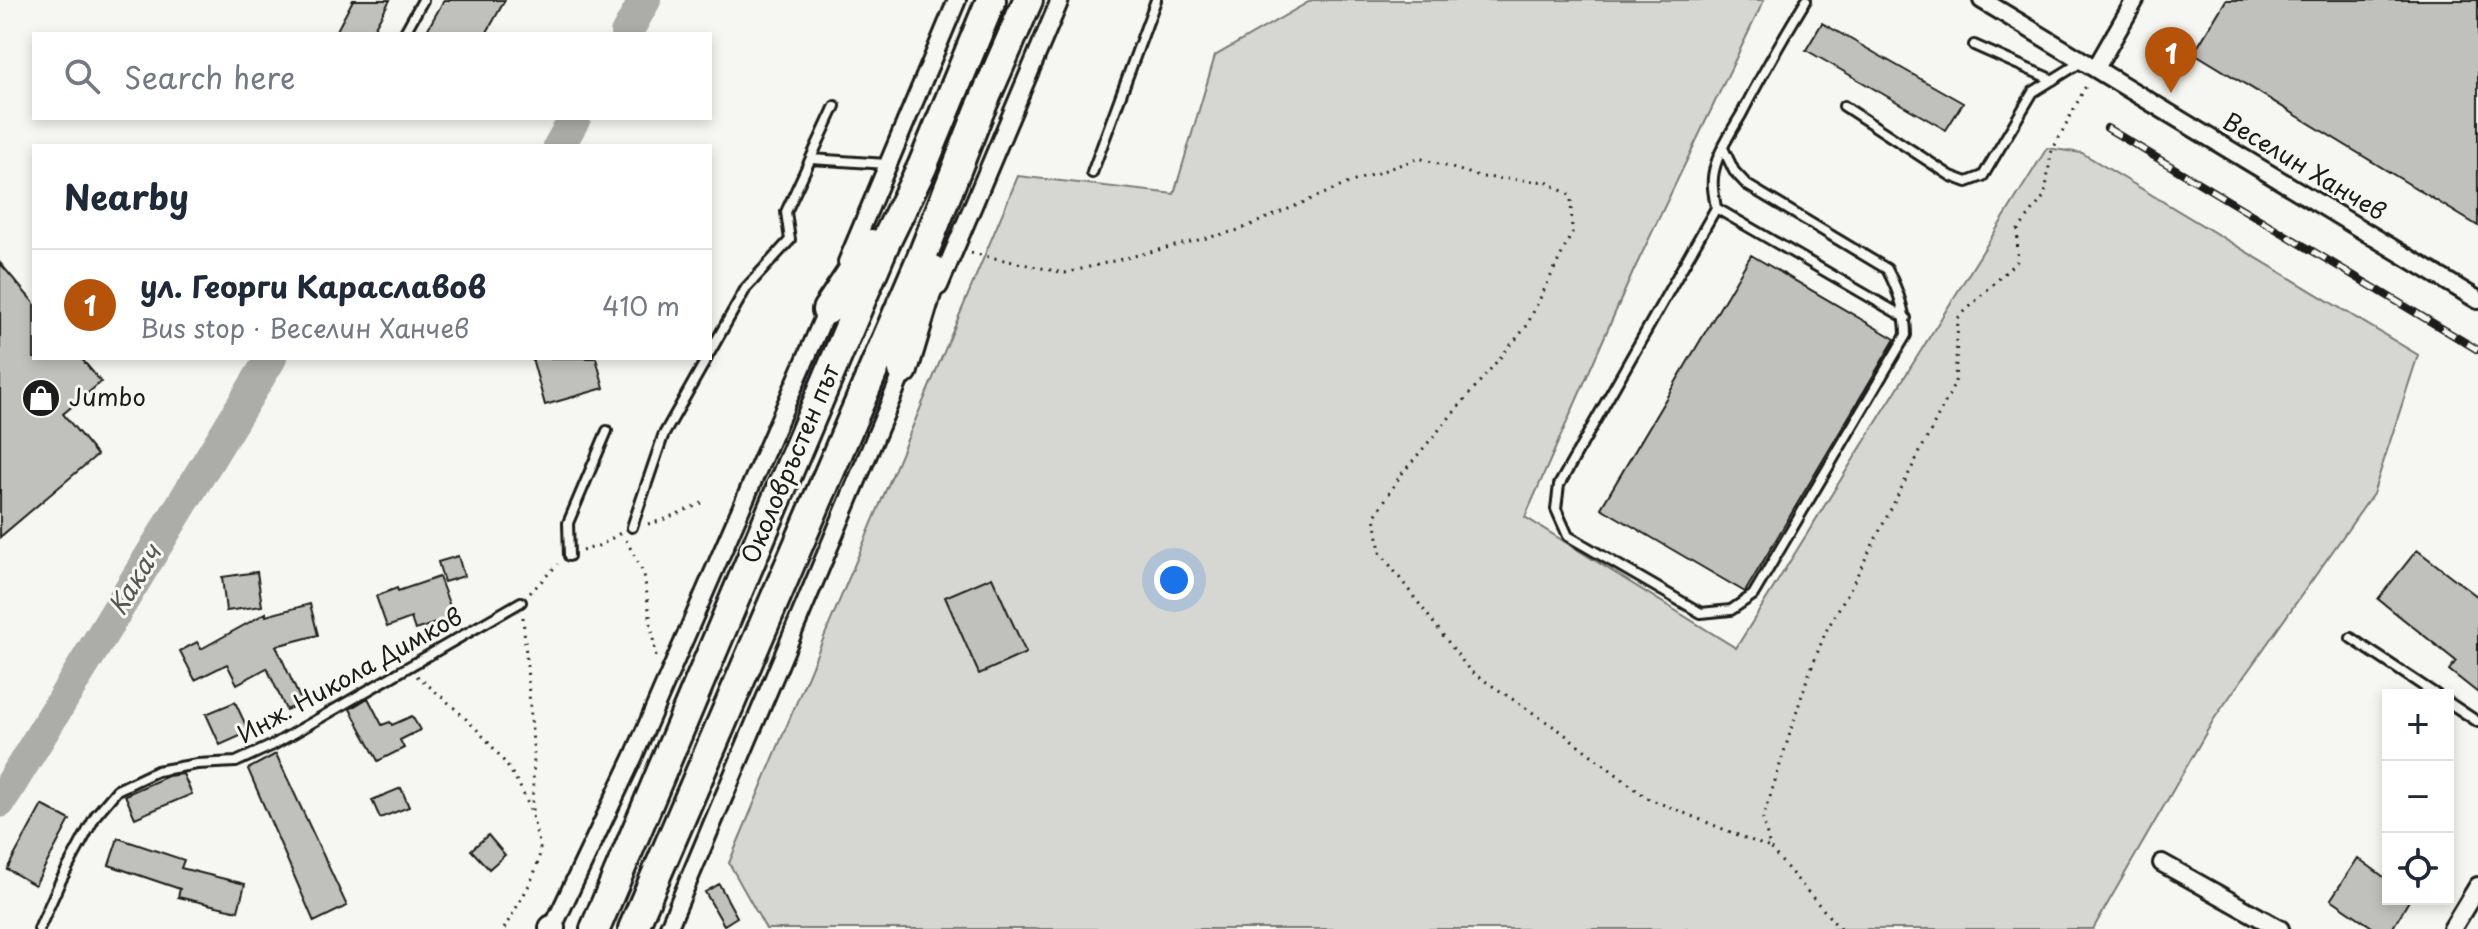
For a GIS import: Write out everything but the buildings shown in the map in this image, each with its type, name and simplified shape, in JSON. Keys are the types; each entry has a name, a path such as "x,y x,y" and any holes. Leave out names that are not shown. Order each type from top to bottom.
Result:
{"highway":[{"name":"Околовръстен път","path":"595,929 991,0"},
{"name":"Околовръстен път","path":"633,929 922,257 979,112 1028,0"},
{"path":"903,370 979,112"},
{"path":"827,310 922,167"}],"street":[{"path":"552,929 633,758 957,0"},
{"path":"668,929 1060,0"},
{"path":"2089,64 2135,0"},
{"name":"Веселин Ханчев","path":"1990,2 2478,300"},
{"path":"2162,863 2280,929"},
{"path":"2452,929 2478,886"}],"lane":[{"path":"405,32 423,0"},
{"path":"1092,173 1156,0"},
{"path":"1723,148 1734,171 1747,185 1887,269 1897,288 1906,318 1906,335 1753,595 1731,610 1701,613 1568,536 1556,509 1559,485 1716,208 1712,184 1723,148 1806,0"},
{"path":"1974,45 2053,80"},
{"path":"1844,106 1951,176 1967,182 1983,176 2033,92 2089,64"},
{"path":"712,348 746,288 790,240 786,212 835,106"},
{"path":"811,159 888,164"},
{"path":"1716,208 1906,318"},
{"path":"632,527 663,436 706,360"},
{"path":"569,556 568,523 607,431"},
{"name":"Инж. Никола Димков","path":"39,929 96,815 117,790 157,771 197,764 236,762 273,745 521,602"},
{"path":"2351,638 2428,689"},
{"path":"2454,706 2478,722"}],"path":[{"path":"1770,848 1763,819 1803,692 1826,631 1955,383 1958,318 2017,261 2018,230 2045,195 2051,153 2089,64"},
{"path":"955,249 1065,273 1239,230 1349,183 1419,158 1482,177 1547,182 1571,196 1572,233 1526,327 1392,489 1375,516 1380,552 1470,671 1559,730 1647,798 1770,848 1840,929"},
{"path":"532,812 534,756 521,602 569,556 601,545 632,527 660,521 707,501"},
{"path":"622,532 644,574 657,670"},
{"path":"408,668 468,719 519,784 532,812 540,850 531,880 504,929"}],"shaded area":[{"path":"1312,0 1764,0 1633,272 1525,517 1736,648 2047,148 2082,153 2418,355 2373,494 2214,719 2093,929 766,929 729,863 1018,176 1174,194 1215,56"}],"waterway":[{"name":"Какач","path":"627,32 645,0"},
{"name":"Какач","path":"560,144 574,120"},
{"name":"Какач","path":"0,802 270,360"}],"railway":[{"path":"2107,128 2478,350"}],"place":[{"name":"ул. Георги Караславов","path":"2171,93"},
{"name":"Jumbo","path":"41,398"}]}
